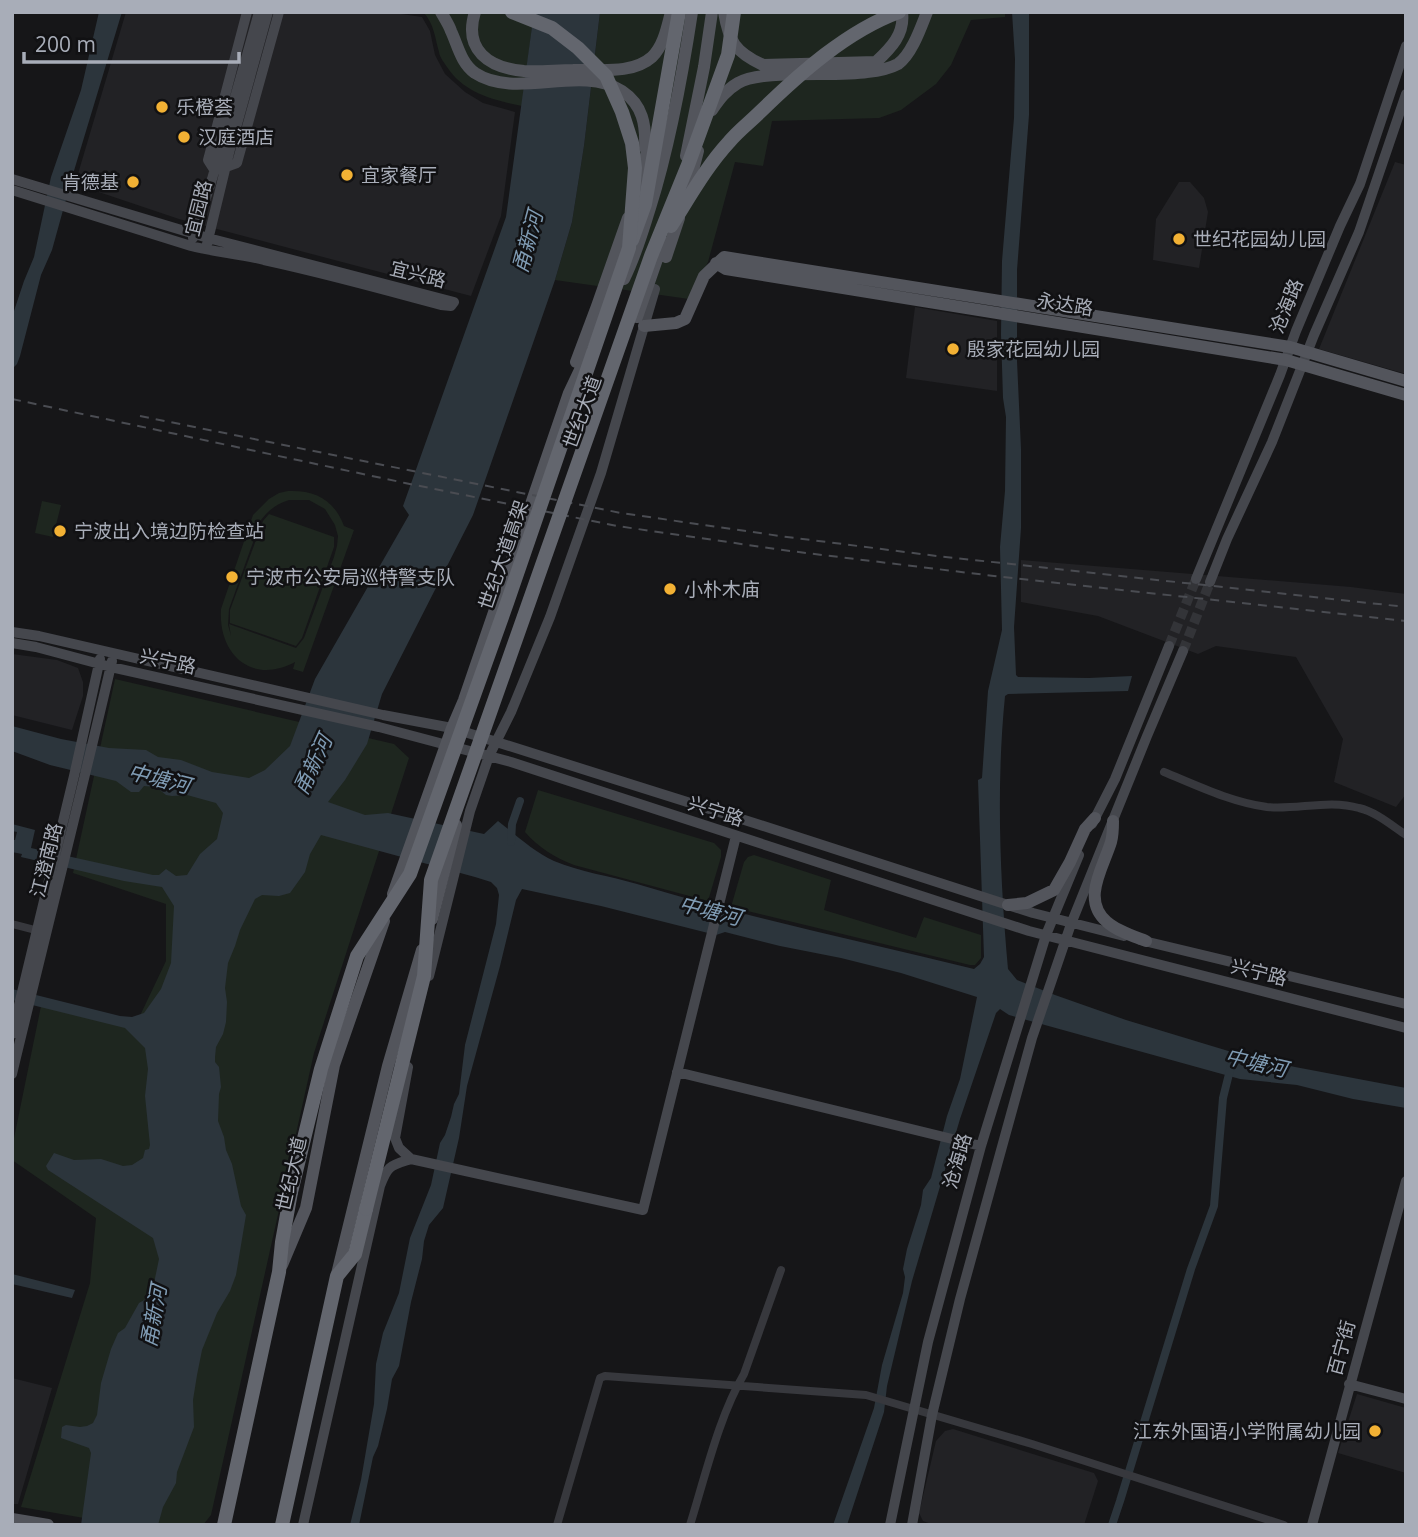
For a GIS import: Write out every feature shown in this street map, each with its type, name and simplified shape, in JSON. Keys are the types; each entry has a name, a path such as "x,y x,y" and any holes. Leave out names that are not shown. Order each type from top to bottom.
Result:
{"highway":[{"path":"512,12 552,28 579,48 606,76 632,143 635,168 629,248"},
{"path":"629,248 645,204 679,12"},
{"path":"651,256 728,55 734,12"},
{"path":"651,256 728,142 785,88 835,47 886,17 900,12"},
{"name":"世纪大道高架","path":"279,1272 291,1192 321,1069 357,956 405,875 502,616 629,248"},
{"name":"世纪大道高架","path":"337,1276 355,1254 424,976 436,885 651,256"},
{"name":"世纪大道","path":"224,1525 279,1272"},
{"path":"282,1525 337,1276"}],"main road":[{"name":"宜园路","path":"220,169 208,160 247,12"},
{"name":"宜园路","path":"205,250 220,169 258,12"},
{"name":"宜园路","path":"191,247 220,169 268,12"},
{"path":"220,169 237,163 279,12"},
{"path":"441,12 467,64 475,72 495,81 582,81 612,85 630,97 639,109 645,127 644,166"},
{"path":"475,12 472,23 474,46 491,63 523,71 634,67 651,57 661,45 671,12"},
{"path":"569,393 572,370 597,306 644,166 671,12"},
{"name":"世纪大道","path":"279,1272 306,1208 334,1065 405,875 446,744 464,700 569,393 636,255 672,128 692,12"},
{"name":"世纪大道","path":"436,885 458,817 491,740 638,326 676,199 704,67 712,12"},
{"path":"724,12 728,34 738,49 747,58 763,65 876,62 893,46 897,38 903,17 900,12"},
{"path":"491,740 511,712 550,617 601,473 638,326 655,289 682,209 703,128 721,96 739,82 764,76 858,74 878,71 898,63 910,49 927,12"},
{"name":"沧海路","path":"1196,579 1340,226 1360,184 1406,46"},
{"name":"沧海路","path":"1209,582 1272,442 1359,232 1406,94"},
{"name":"宜兴路","path":"12,179 37,192 74,210 191,247 265,260 441,304 452,306 454,302 208,238 70,197 37,192 12,190"},
{"name":"永达路","path":"638,326 676,323 685,319 704,276 716,263 726,270 1024,311 1288,354 1308,352 1406,381"},
{"name":"永达路","path":"1288,354 1303,365 1406,396"},
{"path":"12,632 39,636 100,658 113,655"},
{"name":"兴宁路","path":"12,643 100,658 111,667 446,744 511,762 1009,925 1406,1028"},
{"name":"沧海路","path":"890,1525 928,1342 981,1146 1046,935 1095,818 1115,779 1169,646"},
{"name":"沧海路","path":"912,1525 932,1415 963,1286 1038,1020 1071,924 1183,651"},
{"name":"兴宁路","path":"113,655 452,728 1052,919 1406,1004"},
{"name":"江澄南路","path":"12,1034 80,778 93,743 113,655"},
{"name":"江澄南路","path":"80,778 82,736 100,658"},
{"path":"485,755 420,1010 396,1126 395,1138 399,1148 411,1158 643,1210 736,836"},
{"name":"沧海路","path":"1008,905 1027,903 1054,890 1084,829 1095,818"},
{"name":"沧海路","path":"1113,821 1112,839 1095,885 1095,906 1108,923 1146,941"},
{"path":"337,1276 388,1066 436,885"},
{"name":"江澄南路","path":"12,1074 41,931"},
{"path":"677,1072 981,1146"},
{"path":"303,1525 380,1186 386,1170 411,1158"},
{"name":"百宁街","path":"1312,1525 1406,1181"},
{"path":"1349,1384 1406,1399"},
{"path":"12,1519 48,1525"}],"street":[{"path":"1164,772 1234,800 1268,807 1327,805 1360,808 1406,835"},
{"path":"12,924 41,931"},
{"path":"690,1525 723,1420 744,1374 781,1270"},
{"path":"557,1525 600,1378 605,1376 873,1397 1032,1444 1284,1525"}],"shaded area":[{"path":"126,12 388,12 422,17 430,31 435,55 445,74 465,92 483,103 515,112 501,216 471,296 179,219 75,184"},
{"path":"423,12 534,12 522,106 480,94 454,76 440,56 432,26"},
{"path":"600,12 1005,12 1005,17 971,20 951,65 936,84 901,110 879,118 772,121 763,166 735,162 708,262 689,299 555,280 572,222"},
{"path":"1395,162 1406,165 1406,374 1319,349"},
{"name":"世纪花园幼儿园","path":"1179,182 1190,182 1204,198 1208,212 1199,268 1153,260 1156,219"},
{"name":"殷家花园幼儿园","path":"915,307 997,321 997,391 906,378"},
{"path":"307,492 323,498 335,509 344,526 354,530 303,672 293,669 295,662 265,670 241,661 225,640 222,625 221,609 253,515 279,493","holes":["309,500 325,509 338,536 334,557 304,638 296,648 229,624 231,636 228,625 229,609 261,520 284,502"]},
{"path":"42,501 61,505 53,537 35,533"},
{"path":"269,514 334,537 334,547 302,638 296,646 230,623 230,610 263,521"},
{"path":"1021,560 1351,587 1406,594 1406,794 1396,807 1334,782 1343,739 1296,657 1216,646 1198,654 1098,616 1021,602"},
{"path":"12,654 57,660 78,668 83,682 83,696 72,730 12,715"},
{"path":"115,679 394,744 409,758 314,1053 211,1515 203,1525 124,1525 21,1507 90,1283 96,1218 12,1160 12,1148 41,1006 137,1022 166,961 166,904 73,873"},
{"path":"538,790 714,843 721,850 721,857 708,901 574,865 547,852 525,832"},
{"path":"754,855 831,880 824,910 916,938 924,917 981,935 981,958 975,965 970,965 731,907 744,862"},
{"path":"12,1378 52,1388 18,1504 12,1504"},
{"name":"江东外国语小学附属幼儿园","path":"1357,1394 1406,1408 1406,1473 1338,1453"},
{"path":"953,1429 1094,1473 1098,1481 1084,1525 934,1525 923,1521 919,1513 936,1441 945,1431"}],"water":[{"path":"99,12 122,12 52,250 41,275 20,356 12,369 12,317 34,257 51,177 81,90"},
{"path":"534,12 600,12 572,222 555,280 473,515 382,694 367,744 328,802 365,815 388,813 484,834 498,821 539,853 574,868 763,918 974,969 980,964 984,957 978,780 982,778 988,691 1002,630 1000,547 1005,491 1006,417 1001,334 1002,261 1014,118 1015,59 1012,12 1029,12 1029,115 1017,270 1021,528 1014,627 1016,675 1089,678 1132,676 1128,691 1005,696 1000,832 1008,969 1017,980 1055,995 1126,1020 1258,1060 1406,1088 1406,1108 1353,1099 1297,1085 1240,1079 1009,1015 1000,1009 996,1013 960,1119 912,1281 887,1386 884,1412 847,1525 833,1525 874,1408 882,1365 903,1293 903,1269 907,1249 923,1190 931,1178 960,1079 977,997 901,973 841,958 725,932 716,935 522,889 516,900 467,1086 459,1138 443,1208 429,1225 424,1241 399,1366 392,1379 359,1525 350,1525 361,1480 374,1404 376,1364 383,1333 399,1293 410,1238 431,1185 440,1143 459,1094 465,1045 496,924 499,895 491,882 321,835 310,854 305,872 290,893 279,896 262,895 255,899 228,963 225,988 226,1022 215,1057 221,1087 218,1121 232,1164 241,1206 246,1215 236,1275 202,1350 193,1400 194,1427 177,1472 176,1483 163,1507 158,1525 81,1525 91,1453 89,1448 61,1438 62,1427 80,1427 93,1423 111,1349 118,1333 125,1328 139,1303 148,1298 159,1259 153,1238 48,1170 46,1166 54,1153 74,1160 101,1159 123,1166 132,1165 143,1158 150,1145 145,1096 148,1069 145,1048 125,1028 12,1000 12,989 120,1016 132,1017 144,1013 161,989 171,963 174,906 162,887 21,857 22,854 12,852 12,840 15,840 17,832 12,831 12,824 35,830 31,848 153,875 159,875 166,869 176,876 187,875 200,854 217,839 223,813 216,803 187,795 166,795 156,787 144,786 139,792 131,792 116,781 50,765 12,751 12,726 109,748 146,750 158,757 181,760 212,772 249,778 265,770 290,746 315,679 409,515 403,506 506,217"},
{"path":"12,1274 75,1290 72,1298 12,1284"}],"waterway":[{"path":"511,842 512,824 520,801"},
{"name":"中塘河","path":"1112,1525 1191,1269 1214,1206 1223,1098 1231,1066"}],"tunnel":[{"path":"1169,646 1196,579"},
{"path":"1183,651 1210,582"}],"railway":[{"path":"12,399 617,526 994,576 1406,621"},
{"path":"140,416 621,513 937,556 1406,607"}],"place":[{"name":"乐橙荟","path":"162,107"},
{"name":"汉庭酒店","path":"184,137"},
{"name":"宜家餐厅","path":"347,175"},
{"name":"肯德基","path":"133,182"},
{"name":"世纪花园幼儿园","path":"1179,239"},
{"name":"殷家花园幼儿园","path":"953,349"},
{"name":"宁波出入境边防检查站","path":"60,531"},
{"name":"宁波市公安局巡特警支队","path":"232,577"},
{"name":"小朴木庙","path":"670,589"},
{"name":"江东外国语小学附属幼儿园","path":"1375,1431"}],"water label":[{"name":"甬新河","path":"528,242"},
{"name":"甬新河","path":"313,765"},
{"name":"甬新河","path":"154,1316"}]}
